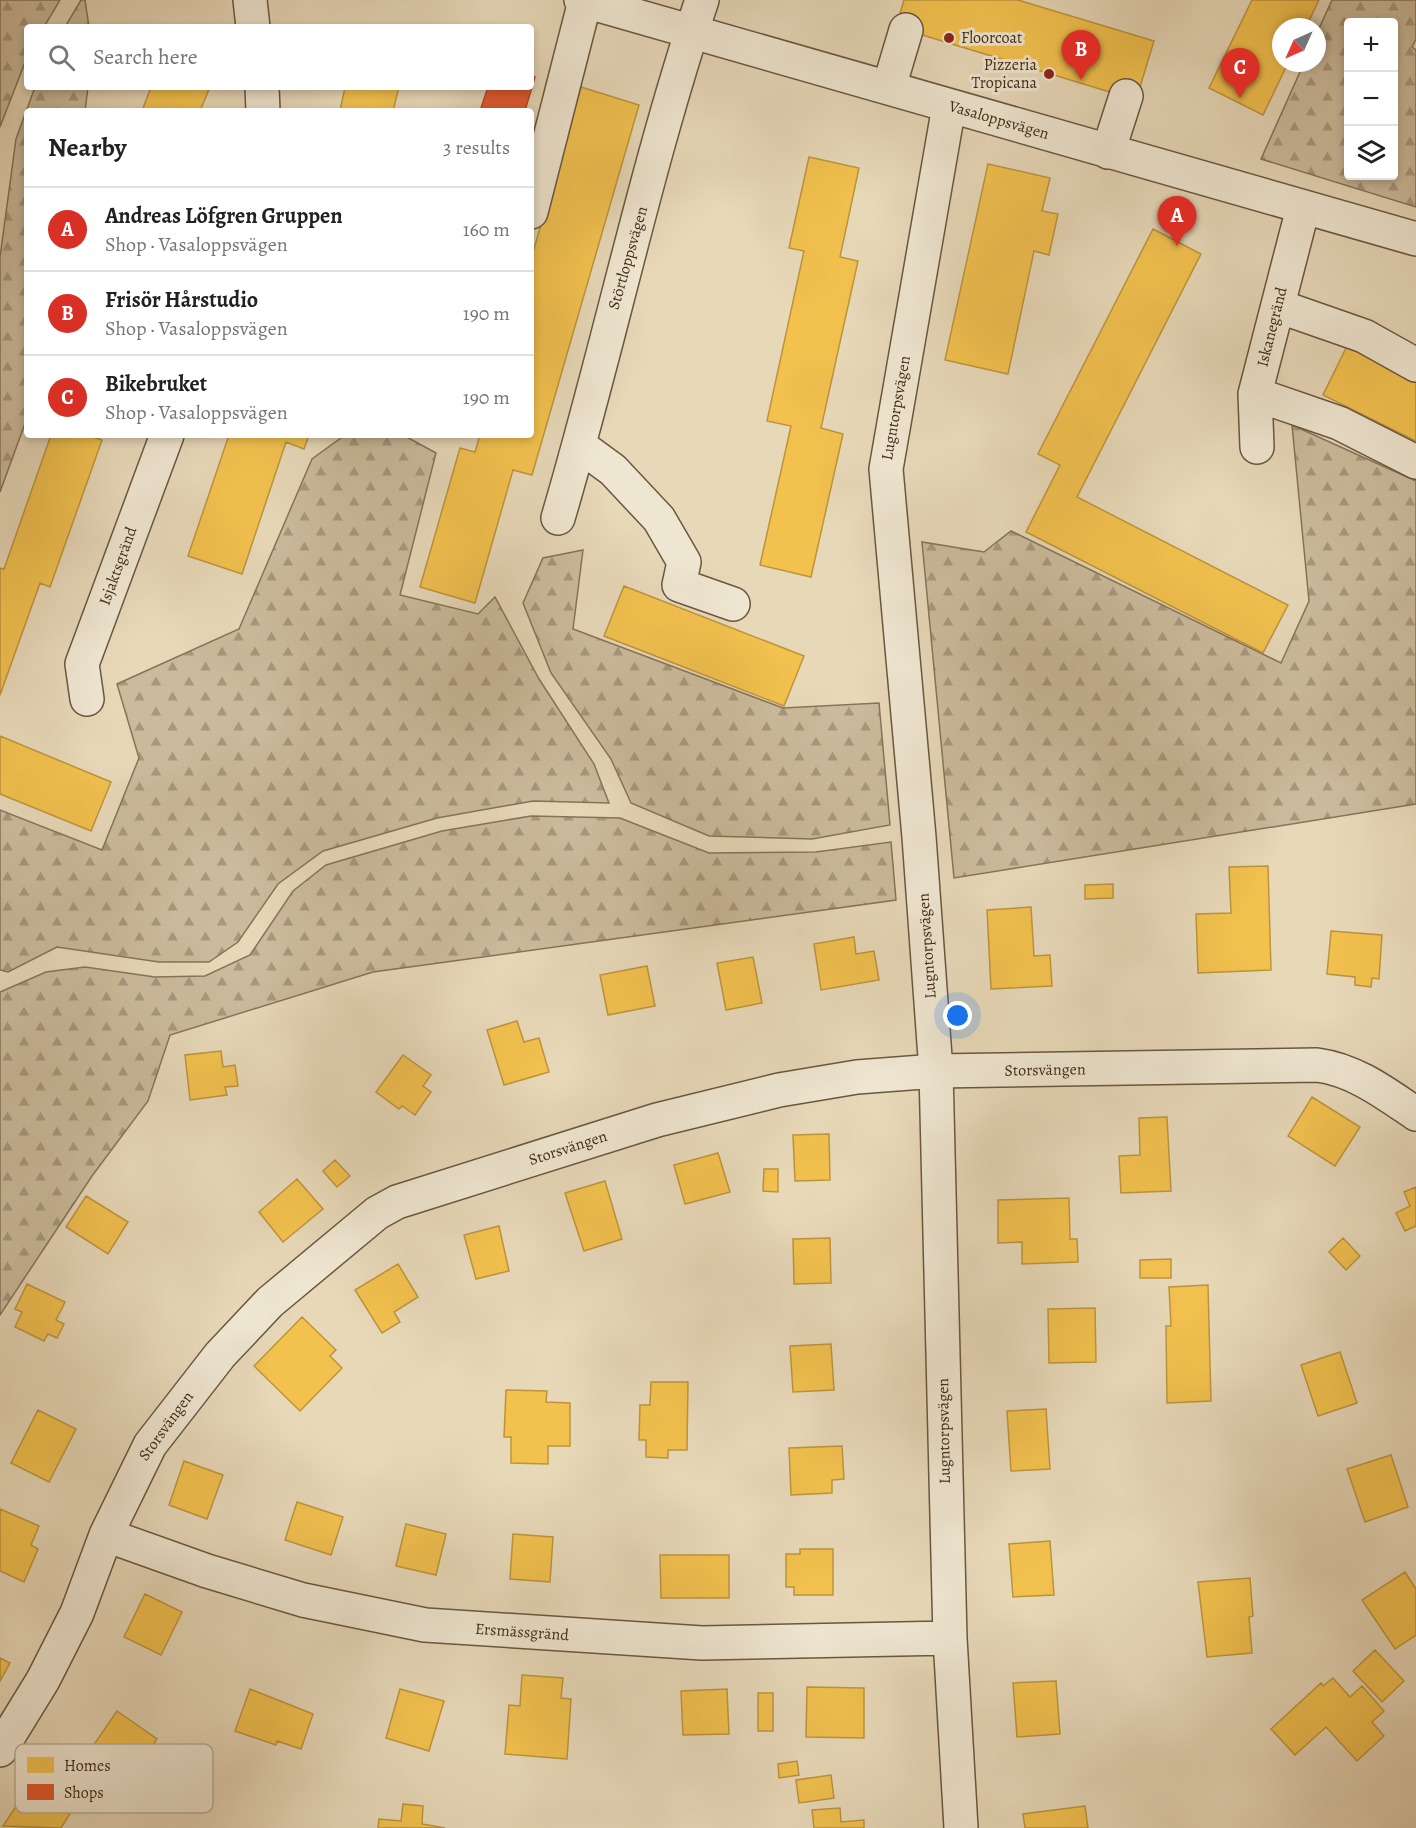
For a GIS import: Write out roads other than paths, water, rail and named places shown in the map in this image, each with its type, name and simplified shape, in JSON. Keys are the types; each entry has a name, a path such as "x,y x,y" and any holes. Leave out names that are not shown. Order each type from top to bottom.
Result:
{"street":[{"path":"250,0 253,24"},
{"path":"534,200 583,0"},
{"name":"Vasaloppsvägen","path":"583,0 1416,239"},
{"name":"Störtloppsvägen","path":"558,518 579,445 597,369 702,0"},
{"path":"889,87 906,30"},
{"path":"262,90 263,108"},
{"path":"1108,152 1126,96"},
{"name":"Lugntorpsvägen","path":"949,106 886,469 919,837 936,1071 950,1638 961,1828"},
{"name":"Iskanegränd","path":"1257,447 1255,394 1303,208"},
{"path":"1278,306 1364,336 1416,365"},
{"path":"1255,394 1339,423 1416,462"},
{"name":"Isjaktsgränd","path":"87,699 82,664 166,438"},
{"path":"579,445 613,470 659,519 684,562 679,585 733,604"},
{"name":"Storsvängen","path":"0,1750 43,1680 77,1613 106,1535 150,1445 220,1355 270,1302 376,1213 398,1202 657,1120 790,1088 857,1077 936,1071 1317,1065 1336,1067 1358,1077 1416,1114"},
{"name":"Ersmässgränd","path":"106,1535 207,1571 303,1600 425,1625 702,1643 950,1638"}],"place":[{"name":"Floorcoat","path":"949,38"},
{"name":"Pizzeria Tropicana","path":"1049,74"},
{"name":"Frisör Hårstudio","path":"1081,80"},
{"name":"Bikebruket","path":"1240,98"},
{"name":"Andreas Löfgren Gruppen","path":"1177,246"}]}
